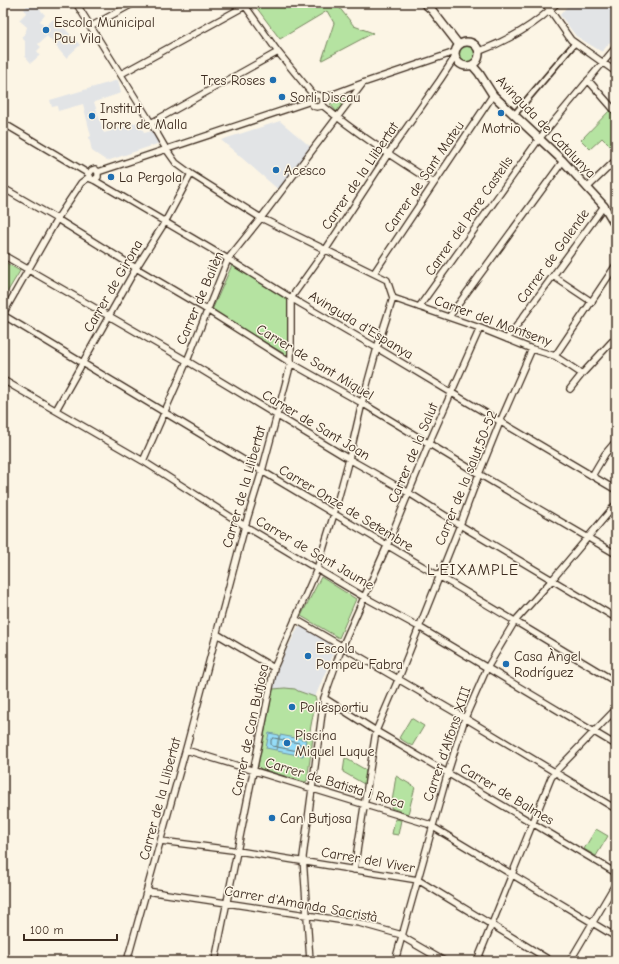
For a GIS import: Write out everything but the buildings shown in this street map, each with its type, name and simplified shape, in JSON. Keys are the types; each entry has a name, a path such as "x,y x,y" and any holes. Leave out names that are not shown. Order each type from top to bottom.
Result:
{"street":[{"path":"76,3 166,149 176,162 191,174 261,218 387,280 393,298"},
{"path":"90,27 134,3"},
{"path":"424,3 432,10 459,45"},
{"path":"544,3 571,40 616,72"},
{"path":"480,51 497,45 537,20 557,3"},
{"path":"121,74 244,4 313,99 313,105 316,107 322,105"},
{"path":"466,41 475,43 480,51 479,59 476,63 468,66 460,64 455,55 459,45 466,41"},
{"path":"514,115 575,43"},
{"name":"Carrer del Pare Castells","path":"419,307 539,138 616,47"},
{"path":"151,123 278,52"},
{"path":"91,177 90,171 93,169 98,172 313,99 318,95 323,98 363,83 455,55"},
{"name":"Carrer de la Llibertat","path":"127,961 186,750 245,526 262,471 291,363 291,298 326,250 388,154 440,80 455,55"},
{"name":"Avinguda de Catalunya","path":"472,65 494,95 563,161 604,206 616,226"},
{"path":"588,80 616,112"},
{"name":"Carrer de Bailèn","path":"143,461 187,361 228,258 261,218 363,83"},
{"name":"Carrer de Sant Mateu","path":"374,273 494,95"},
{"path":"322,105 323,98"},
{"path":"322,105 337,118 388,154 434,183"},
{"name":"Avinguda d'Espanya","path":"3,124 165,222 228,258 291,298 616,490"},
{"path":"587,188 616,160"},
{"path":"449,317 563,161"},
{"path":"3,315 57,219 82,183 91,177 98,177 98,172"},
{"name":"Carrer de Girona","path":"56,410 136,268 165,222 191,174"},
{"name":"Carrer de Sant Miquel","path":"3,188 207,310 291,363 362,403 479,474 616,554"},
{"name":"Carrer de Galende","path":"507,339 604,206"},
{"name":"Carrer de Sant Joan","path":"3,255 187,361 616,618"},
{"path":"555,356 616,265"},
{"path":"553,276 592,302"},
{"name":"Carrer del Montseny","path":"393,298 555,356 582,374"},
{"name":"Carrer de Can Butjosa","path":"215,961 274,668 317,569 349,459 377,348 393,298"},
{"name":"Carrer Onze de Setembre","path":"3,315 616,682"},
{"name":"Carrer de la Salut","path":"310,961 303,862 324,698 342,646 387,546 429,443 480,328"},
{"path":"570,389 616,336"},
{"name":"Carrer de la salut,50-52","path":"354,870 376,730 398,680 500,422 532,349"},
{"name":"Carrer de Sant Jaume","path":"3,380 143,461 245,526 364,597 419,627 616,746"},
{"path":"592,476 605,454 616,441"},
{"name":"Carrer d'Alfons XIII","path":"395,961 448,772 465,718 487,668 515,621 552,580 616,504"},
{"path":"295,619 465,718 616,809"},
{"path":"217,634 274,668"},
{"name":"Carrer de Balmes","path":"324,698 616,873"},
{"path":"477,961 551,778 555,772 616,709"},
{"name":"Carrer de Batista i Roca","path":"186,750 432,826 616,937"},
{"name":"Carrer del Viver","path":"161,841 236,851 418,880 550,961"},
{"path":"570,961 616,883"},
{"name":"Carrer d'Amanda Sacristà","path":"147,891 359,923 402,935 406,939 444,961"}],"shaded area":[{"name":"Escola Municipal Pau Vila","path":"25,3 30,3 32,5 34,3 45,15 40,21 45,26 55,18 80,45 66,58 47,36 38,44 41,47 37,51 40,55 31,63 25,56 25,41 21,37 25,34 27,27 19,20 26,13 24,9 27,6"},
{"path":"570,3 616,3 616,35 602,52 576,36 560,15"},
{"name":"Institut Torre de Malla","path":"118,80 121,93 94,102 104,133 141,121 144,133 152,131 160,143 107,161 92,151 89,137 91,136 83,104 58,111 57,106 52,107 50,100"},
{"name":"Acesco","path":"280,121 312,148 280,191 221,140"},
{"name":"Escola Pompeu Fabra","path":"301,626 335,645 336,648 315,697 285,688 273,689 279,664 298,628"}],"green space":[{"path":"253,3 342,3 338,6 354,26 373,33 322,60 334,23 327,11 280,39"},
{"path":"464,45 472,45 477,50 475,61 472,63 464,63 459,58 459,50"},
{"path":"347,97 348,98 338,112 330,104"},
{"path":"612,108 616,112 616,152 602,138 590,149 581,140"},
{"path":"3,261 20,271 3,299"},
{"path":"232,265 289,300 288,356 212,310"},
{"path":"321,577 356,599 339,638 301,616"},
{"name":"Piscina Miquel Luque","path":"273,689 295,689 315,697 316,699 309,736 313,738 307,781 305,782 261,769 258,766"},
{"path":"411,718 424,726 412,746 399,738"},
{"path":"345,758 366,770 364,784 343,772"},
{"path":"396,776 415,787 408,814 391,808"},
{"path":"395,819 401,820 398,835 392,834"},
{"path":"596,829 608,836 596,856 584,849"}],"water":[{"path":"269,733 279,735 276,750 266,748"},
{"path":"280,735 306,740 303,756 277,751"}],"place":[{"name":"Escola Municipal Pau Vila","path":"46,30"},
{"name":"Tres Roses","path":"273,80"},
{"name":"Sorli Discau","path":"282,97"},
{"name":"Motrio","path":"501,113"},
{"name":"Institut Torre de Malla","path":"92,116"},
{"name":"Acesco","path":"276,170"},
{"name":"La Pergola","path":"111,177"},
{"name":"Escola Pompeu Fabra","path":"308,656"},
{"name":"Casa Àngel Rodríguez","path":"506,664"},
{"name":"Poliesportiu","path":"292,707"},
{"name":"Piscina Miquel Luque","path":"287,743"},
{"name":"Can Butjosa","path":"272,818"}],"district":[{"name":"L'EIXAMPLE","path":"473,570"}]}
